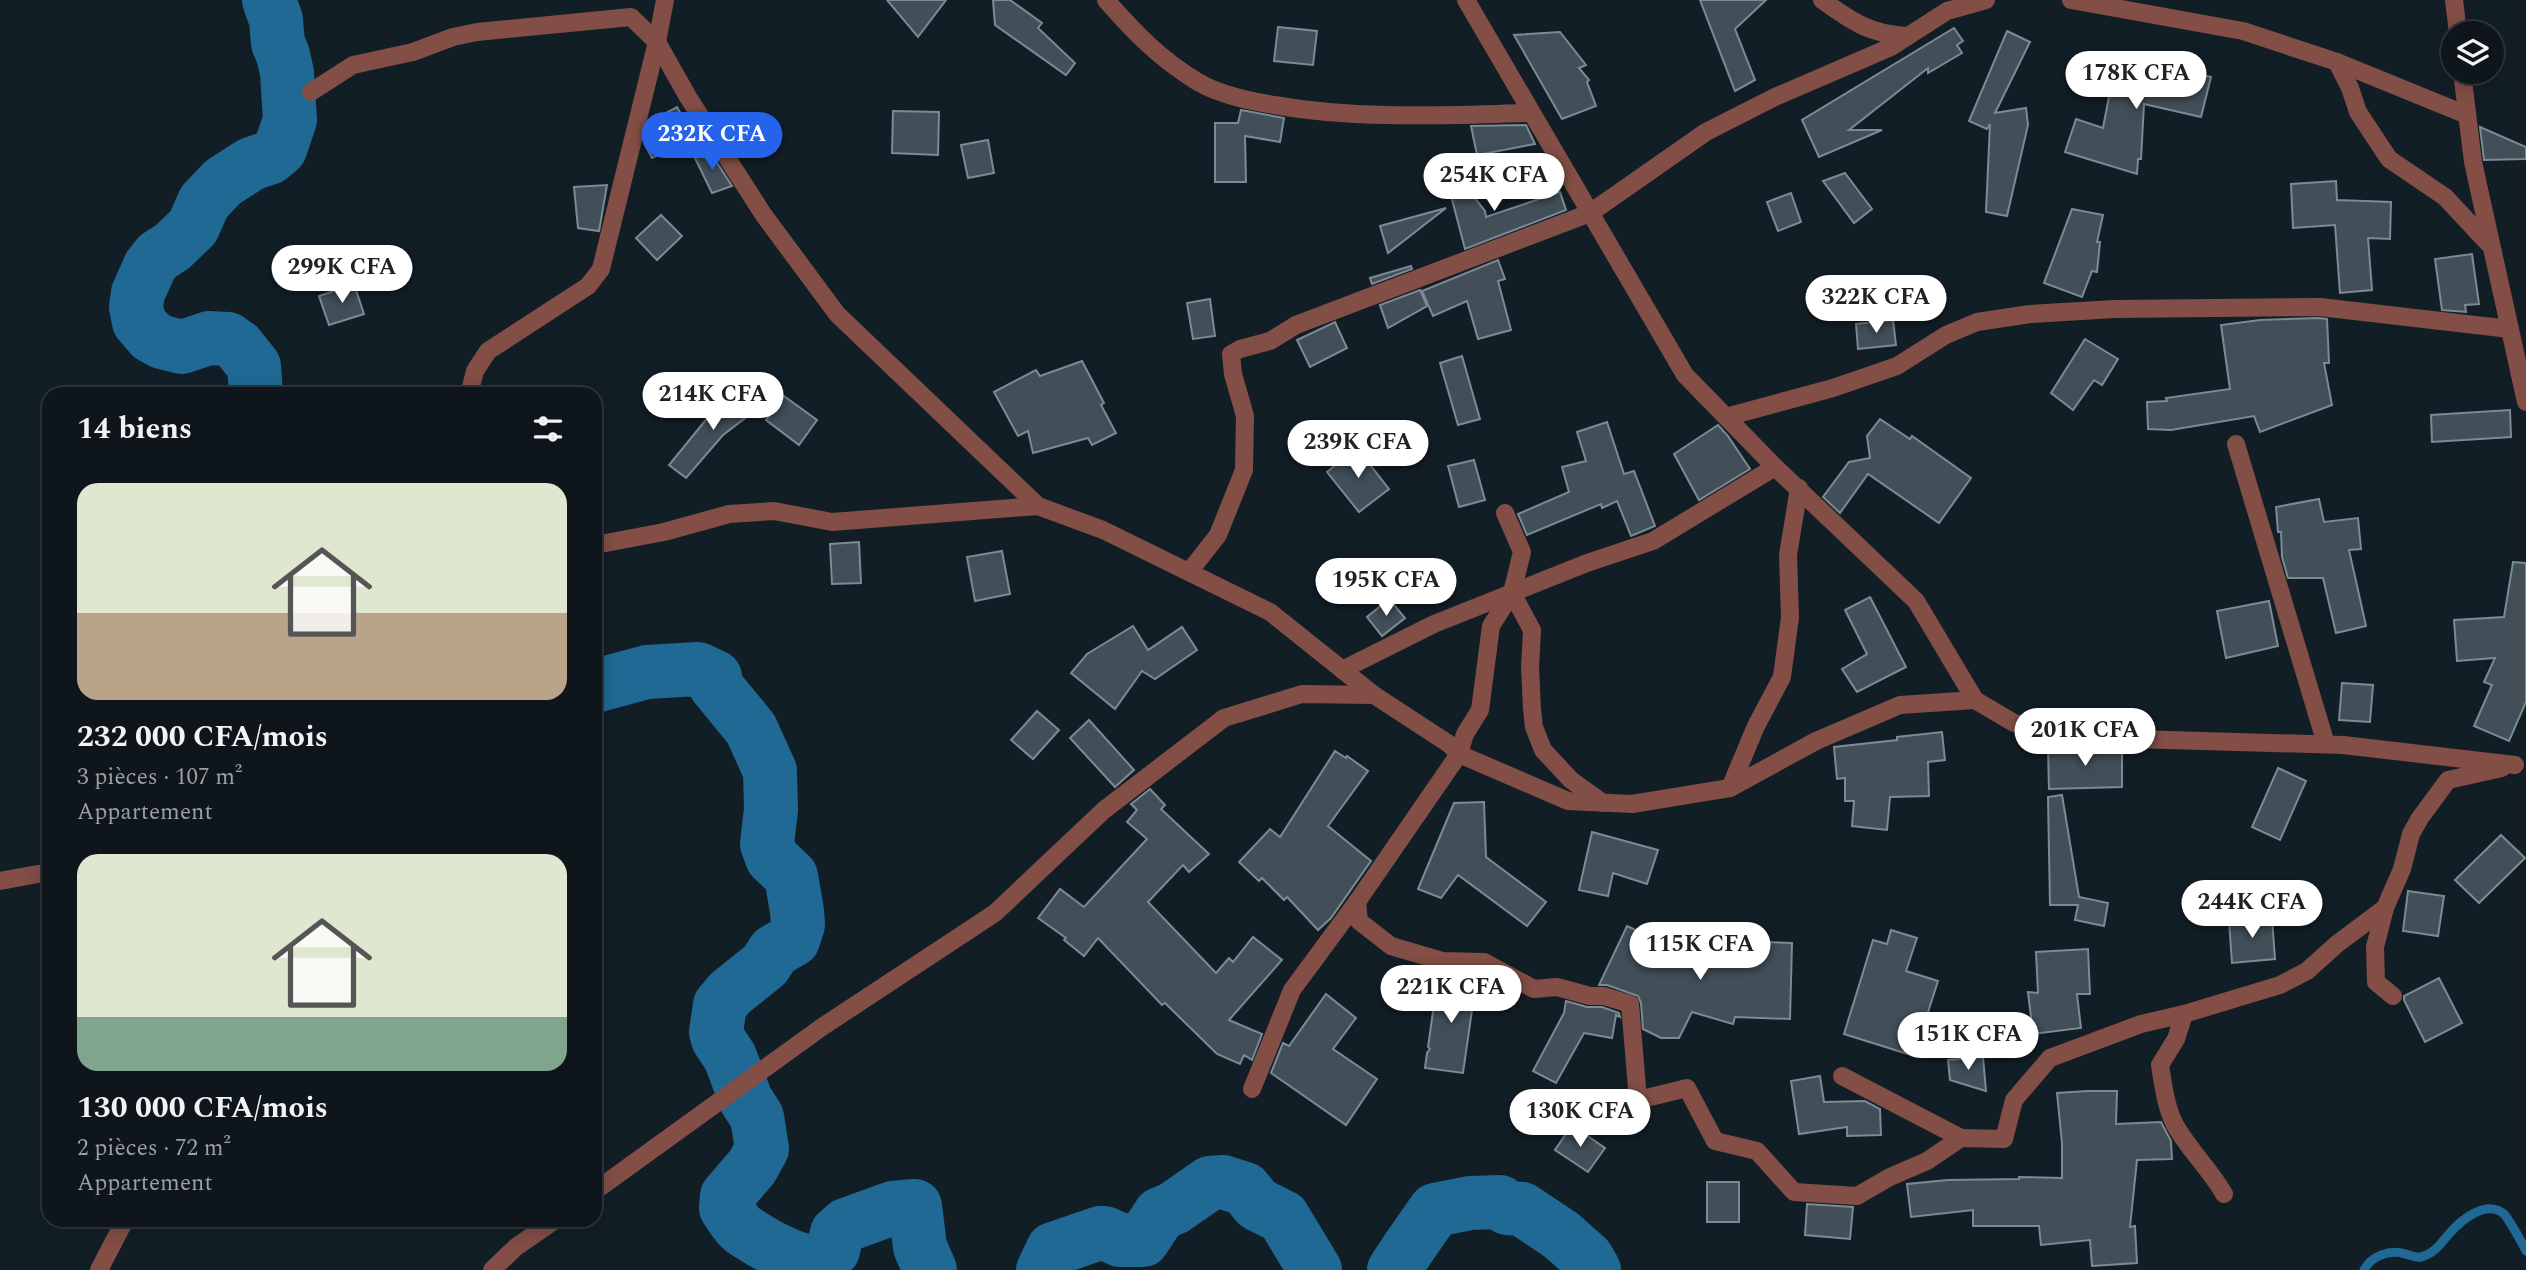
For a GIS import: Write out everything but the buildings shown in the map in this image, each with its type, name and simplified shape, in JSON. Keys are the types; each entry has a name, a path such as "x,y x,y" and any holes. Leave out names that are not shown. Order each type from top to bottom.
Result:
{"street":[{"path":"470,387 475,371 488,351 588,286 601,269 657,42 664,0"},
{"path":"1106,0 1143,43 1199,83 1245,100 1318,113 1390,117 1531,113"},
{"path":"1466,0 1685,375 1775,467 1916,601 1975,700 2014,723 2100,738 2326,744 2520,764"},
{"path":"1822,0 1861,27 1887,36 1908,36"},
{"path":"1189,572 1218,535 1244,470 1245,416 1233,374 1231,354 1270,341 1296,325 1590,213 1706,132 1775,97 1891,47 1947,11 1986,0"},
{"path":"2071,0 2244,31 2337,62 2467,115"},
{"path":"2454,0 2457,21"},
{"path":"311,92 353,65 413,52 453,37 477,32 631,17 657,42 763,214 837,314 1038,506 1103,530 1270,612 1374,695 1449,744 1459,754 1568,801 1632,804 1730,788 1816,741 1900,705 1975,700"},
{"path":"2337,62 2358,112 2389,159 2445,197 2491,247"},
{"path":"2463,84 2473,162 2526,402"},
{"path":"1726,417 1833,388 1897,366 1946,335 1977,322 2030,314 2115,309 2319,307 2510,329"},
{"path":"2236,444 2326,744"},
{"path":"1342,670 1434,624 1587,563 1653,541 1775,467"},
{"path":"1730,788 1756,726 1782,677 1790,617 1788,555 1799,488"},
{"path":"602,544 664,532 729,514 774,511 832,522 1038,506"},
{"path":"1252,1089 1292,990 1357,902 1459,754 1465,734 1480,710 1492,626 1512,593 1522,552 1504,513"},
{"path":"1512,593 1532,630 1532,709 1534,727 1543,750 1571,780 1603,803"},
{"path":"602,1186 822,1027 995,913 1104,810 1224,718 1302,694 1374,695"},
{"path":"2393,996 2376,982 2375,947 2385,908 2402,869 2411,834 2448,780 2520,764"},
{"path":"0,881 42,873"},
{"path":"1357,902 1359,921 1391,946 1442,961 1484,962 1534,989 1557,987 1630,1004 1638,1100 1687,1088 1715,1140 1757,1151 1794,1192 1857,1196 1890,1177 1927,1161 1961,1138"},
{"path":"1842,1076 1961,1138 2004,1139 2014,1100 2050,1058 2141,1024 2280,985 2307,971 2337,944 2385,908"},
{"path":"2184,1014 2176,1039 2160,1065 2163,1086 2174,1123 2224,1194"},
{"path":"99,1270 121,1227"},
{"path":"492,1270 545,1227"}],"waterway":[{"path":"256,387 254,366 238,346 228,339 209,338 182,347 162,342 151,336 139,322 136,307 138,293 150,266 193,227 204,202 223,182 251,164 269,158 280,149 290,120 287,73 269,0"},
{"path":"602,684 647,672 698,669 715,677 715,685 751,729 770,771 771,810 767,844 772,858 791,876 798,925 793,940 774,951 765,965 730,993 720,1005 716,1032 718,1039 730,1057 746,1100 757,1117 762,1149 752,1167 727,1196 726,1208 743,1230 769,1246 811,1261 821,1259 833,1250 837,1233 846,1225 893,1208 915,1206 920,1247 930,1270"},
{"path":"1043,1270 1053,1249 1100,1233 1120,1240 1143,1240 1160,1214 1174,1208 1210,1183 1223,1182 1245,1189 1257,1204 1283,1217 1315,1270"},
{"path":"1394,1270 1435,1210 1470,1203 1500,1202 1507,1208 1522,1209 1561,1235 1587,1258 1594,1270"},
{"path":"2364,1270 2376,1257 2387,1253 2426,1256 2467,1218 2474,1213 2490,1209 2504,1214 2526,1251"}]}
